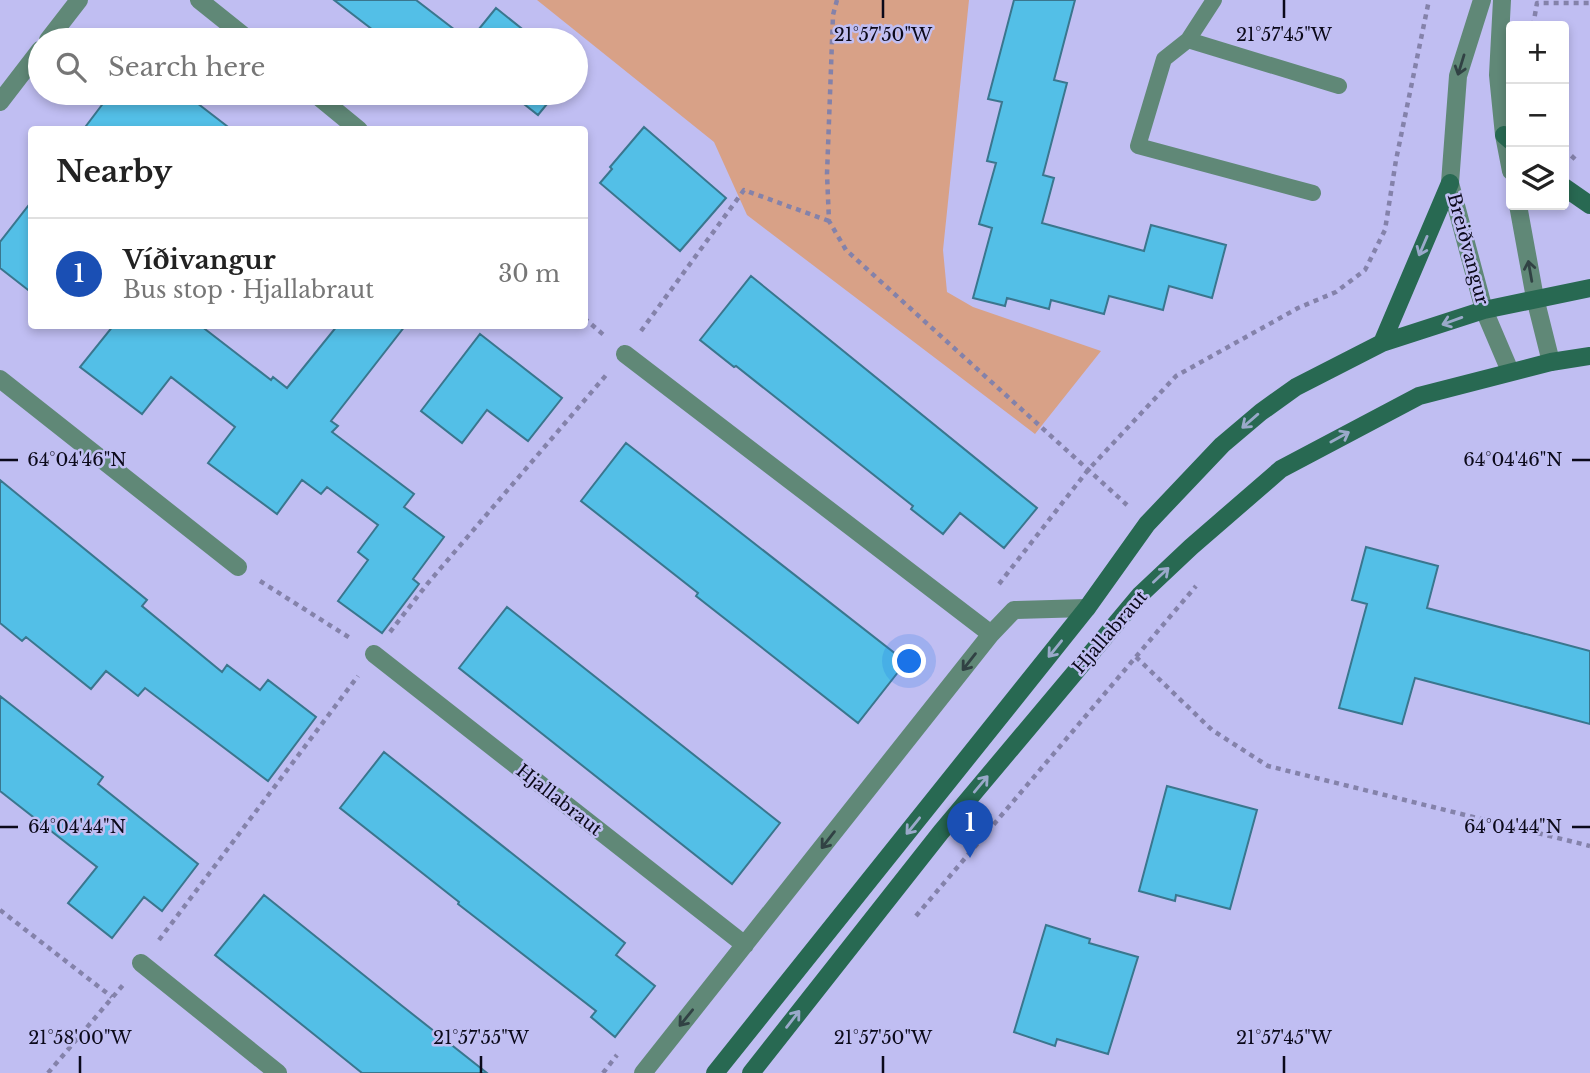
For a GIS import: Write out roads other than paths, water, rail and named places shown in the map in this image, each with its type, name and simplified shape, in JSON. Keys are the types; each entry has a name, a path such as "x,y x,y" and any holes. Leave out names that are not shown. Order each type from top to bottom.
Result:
{"main road":[{"path":"1382,343 1450,183"},
{"path":"1569,190 1590,205"},
{"name":"Hjallabraut","path":"715,1073 1087,608 1147,524 1222,445 1296,387 1382,343 1483,310 1590,288"},
{"name":"Hjallabraut","path":"751,1073 941,832 1140,595 1281,469 1419,396 1510,371 1590,356"}],"street":[{"path":"57,28 79,0"},
{"path":"200,0 234,28"},
{"name":"Breiðvangur","path":"1482,0 1458,76 1450,183 1483,310 1510,371"},
{"path":"1502,0 1498,75 1506,125"},
{"path":"0,102 28,66"},
{"path":"329,105 354,126"},
{"path":"1518,210 1551,362"},
{"path":"625,354 991,634"},
{"path":"0,379 238,567"},
{"name":"Hjallabraut","path":"643,1073 991,634 1014,610 1087,608"},
{"name":"Hjallabraut","path":"374,654 745,945"},
{"path":"141,963 278,1073"}],"lane":[{"path":"1214,0 1188,40 1164,59 1138,146 1313,193"},
{"path":"1188,40 1339,86"}],"place":[{"name":"Víðivangur","path":"970,858"}]}
